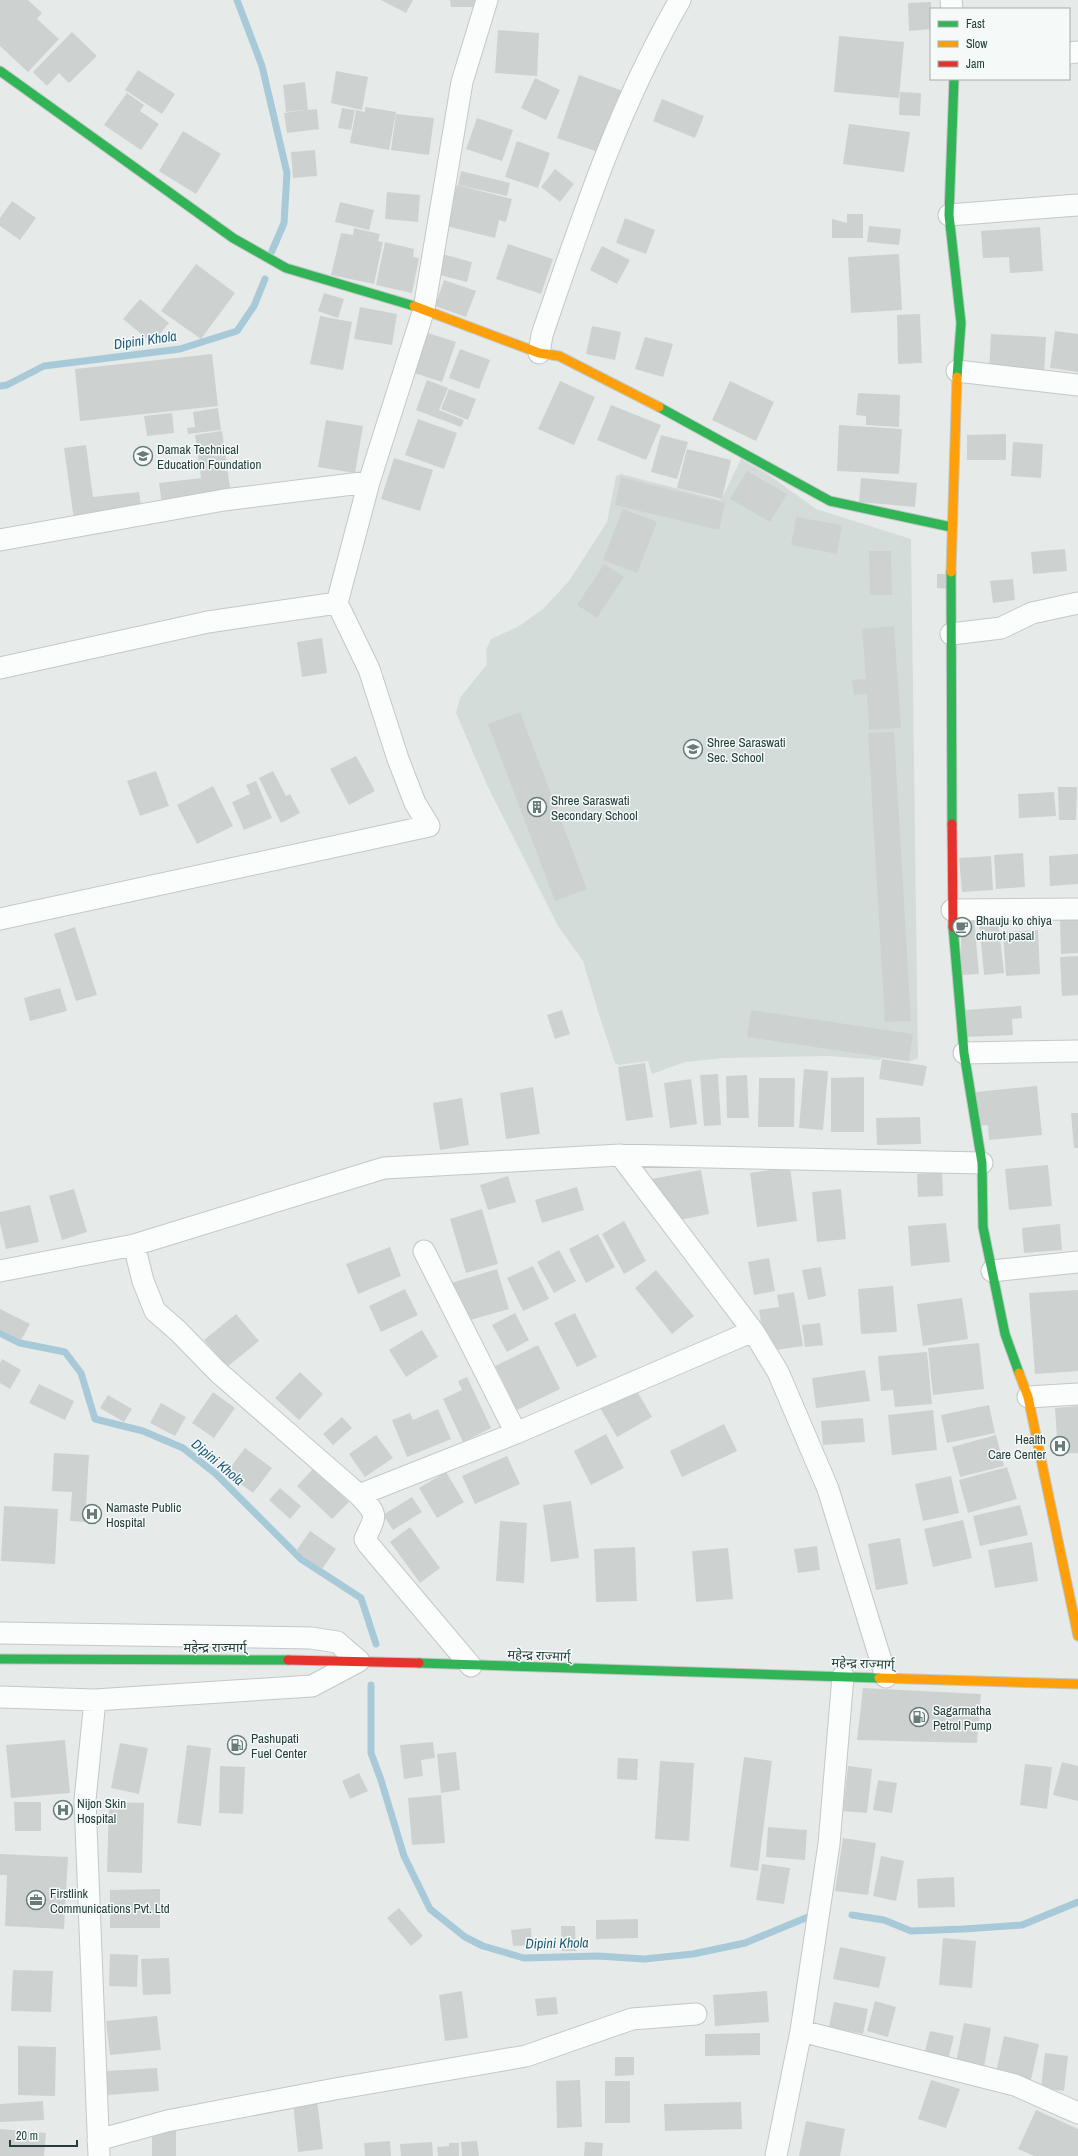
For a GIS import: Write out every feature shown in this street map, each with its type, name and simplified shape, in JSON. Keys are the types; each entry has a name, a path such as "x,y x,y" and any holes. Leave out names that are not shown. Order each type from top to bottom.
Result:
{"main road":[{"path":"0,71 233,238 286,268 424,309 539,353 560,356 668,412 830,500 951,527"},
{"path":"954,80 949,216 961,323 956,371 951,527 952,910 964,1053 982,1163 983,1227 1005,1334 1028,1397 1078,1636"},
{"name":"महेन्द्र राज्मार्ग्","path":"0,1659 359,1661 472,1666 886,1677 1078,1684"}],"street":[{"path":"0,919 429,826 414,803 369,669 337,603 369,482 424,309 462,82 487,0"},
{"path":"539,353 542,335 591,190 624,111 680,0"},
{"path":"949,216 1078,205"},
{"path":"956,371 1078,385"},
{"path":"0,540 224,500 369,482"},
{"path":"0,668 208,622 337,603"},
{"path":"951,634 1001,628 1032,613 1078,603"},
{"path":"952,910 1078,909"},
{"path":"964,1053 1078,1051"},
{"path":"0,1271 134,1245 384,1168 620,1155 982,1163"},
{"path":"620,1155 753,1331 778,1372 828,1489 886,1677"},
{"path":"134,1245 143,1281 155,1312 178,1331 218,1372 359,1495 374,1511 375,1517 365,1539 368,1544 472,1666"},
{"path":"424,1251 516,1433"},
{"path":"992,1271 1078,1262"},
{"path":"359,1495 516,1433 753,1331"},
{"path":"1028,1397 1078,1394"},
{"path":"0,1633 311,1638 337,1642 359,1661 312,1686 95,1700 0,1697"},
{"path":"776,2156 801,2031 829,1844 844,1676"},
{"path":"95,1700 85,1800 99,2148 167,2121 335,2089 526,2056 632,2019 696,2014"},
{"path":"801,2031 1015,2085 1078,2113"}],"shaded area":[{"name":"Shree Saraswati Sec. School","path":"741,459 769,475 816,509 911,539 918,1058 909,1062 882,1058 880,1060 828,1056 724,1058 685,1062 652,1074 648,1061 619,1065 615,1063 583,961 558,926 487,785 456,713 460,698 487,664 486,650 491,639 519,626 543,609 569,581 607,522 616,476 621,474 721,500"}],"building":[{"path":"0,0 28,0 42,13 37,19 59,39 28,72 0,46"},
{"path":"381,0 413,0 406,13"},
{"path":"450,0 476,0 477,7 451,7"},
{"path":"931,2 930,29 909,31 908,3"},
{"path":"498,30 539,33 537,76 495,73"},
{"path":"72,32 97,56 69,83 59,73 47,86 33,72"},
{"path":"839,36 904,42 899,98 834,92"},
{"path":"138,70 175,94 162,114 125,90"},
{"path":"336,71 368,77 362,110 331,103"},
{"path":"579,75 623,91 601,153 557,138"},
{"path":"535,78 560,90 546,120 521,108"},
{"path":"305,82 308,110 317,109 319,129 287,133 284,113 305,110 286,112 283,85"},
{"path":"900,92 921,93 920,116 899,115"},
{"path":"127,93 144,105 140,111 159,124 141,150 104,125"},
{"path":"662,99 704,116 695,138 653,121"},
{"path":"365,107 396,112 389,150 350,143 356,110 365,112"},
{"path":"342,108 355,110 351,130 338,128"},
{"path":"396,114 434,118 429,155 391,150"},
{"path":"477,118 513,130 502,161 466,149"},
{"path":"849,124 910,132 904,172 843,164"},
{"path":"183,131 221,154 196,194 159,171"},
{"path":"517,141 550,153 538,188 505,177"},
{"path":"315,150 317,176 293,178 291,152"},
{"path":"555,169 574,184 560,202 541,187"},
{"path":"461,171 510,183 507,196 458,185"},
{"path":"457,185 512,199 506,222 499,220 495,238 446,226"},
{"path":"387,192 420,195 418,222 385,219"},
{"path":"12,201 36,218 20,240 0,226 0,218"},
{"path":"340,202 374,210 369,230 335,222"},
{"path":"847,214 863,214 863,238 832,238 832,219 847,223"},
{"path":"625,218 655,230 646,254 616,243"},
{"path":"869,226 901,229 899,245 867,242"},
{"path":"1040,227 1043,271 1010,273 1009,257 983,258 981,231"},
{"path":"354,228 380,234 378,241 383,242 374,284 331,275 341,233 353,235"},
{"path":"385,242 414,249 413,257 419,258 412,293 376,285"},
{"path":"508,244 553,259 541,294 496,279"},
{"path":"602,246 630,260 617,284 590,270"},
{"path":"438,253 472,262 467,282 432,273"},
{"path":"899,254 902,310 851,313 848,257"},
{"path":"196,264 235,293 201,339 161,311"},
{"path":"444,280 476,291 466,317 435,306"},
{"path":"324,293 344,299 338,318 318,311"},
{"path":"140,299 169,323 152,343 123,319"},
{"path":"360,307 397,314 392,345 354,339"},
{"path":"920,314 922,363 898,364 897,315"},
{"path":"320,316 352,322 343,370 310,364"},
{"path":"592,326 621,332 615,360 586,354"},
{"path":"422,331 456,342 442,382 408,371"},
{"path":"1055,331 1078,334 1078,372 1050,368"},
{"path":"991,334 1046,337 1044,375 989,372"},
{"path":"645,337 673,344 663,377 635,369"},
{"path":"460,349 490,360 479,389 449,378"},
{"path":"212,354 218,406 80,421 75,369"},
{"path":"427,380 448,388 439,410 464,420 461,427 416,410"},
{"path":"560,381 595,397 574,445 538,429"},
{"path":"730,381 774,402 756,441 712,420"},
{"path":"449,389 476,399 468,420 441,409"},
{"path":"858,393 900,395 899,427 866,425 866,416 856,415"},
{"path":"611,405 661,425 646,460 597,440"},
{"path":"218,408 221,430 188,434 187,428 195,427 193,412"},
{"path":"172,413 174,433 147,436 144,416"},
{"path":"418,419 457,433 444,469 405,455"},
{"path":"326,420 363,426 355,473 318,467"},
{"path":"839,425 902,429 899,474 837,471"},
{"path":"222,431 231,495 162,505 159,483 201,478 195,435"},
{"path":"1006,434 1006,460 967,460 967,435"},
{"path":"661,435 688,442 677,479 651,472"},
{"path":"1013,442 1043,444 1041,478 1011,476"},
{"path":"86,445 93,497 139,492 142,511 74,520 64,448"},
{"path":"687,449 731,460 722,499 677,488"},
{"path":"394,458 433,470 420,511 381,499"},
{"path":"747,471 787,494 770,522 730,499"},
{"path":"621,477 725,503 719,530 615,505"},
{"path":"861,478 917,483 915,507 859,502"},
{"path":"623,509 657,522 637,573 603,560"},
{"path":"796,517 842,525 837,554 791,545"},
{"path":"1065,549 1067,571 1033,574 1031,552"},
{"path":"869,551 891,551 892,595 870,595"},
{"path":"604,564 624,577 597,618 577,605"},
{"path":"937,574 948,574 948,589 937,588"},
{"path":"1013,579 1015,600 993,603 990,581"},
{"path":"894,626 901,728 869,730 867,694 854,695 852,680 866,679 862,629"},
{"path":"322,638 327,673 302,677 297,642"},
{"name":"Shree Saraswati Secondary School","path":"520,712 587,889 555,901 488,724"},
{"path":"894,732 911,1021 885,1022 868,733"},
{"path":"356,756 375,791 349,805 330,769"},
{"path":"156,771 169,806 140,816 127,781"},
{"path":"273,771 286,796 290,794 300,813 281,823 259,778"},
{"path":"256,781 272,818 244,830 232,802 250,794 246,785"},
{"path":"213,786 233,826 197,844 177,805"},
{"path":"1058,787 1077,787 1076,820 1059,820"},
{"path":"1054,792 1056,816 1019,818 1018,794"},
{"path":"1023,853 1025,887 996,889 994,855"},
{"path":"1078,854 1078,884 1050,886 1049,856"},
{"path":"991,856 993,890 962,892 959,858"},
{"path":"974,917 979,974 961,975 961,919"},
{"path":"1078,919 1078,953 1061,954 1060,920"},
{"path":"998,920 1004,973 984,975 979,922"},
{"path":"75,927 97,995 76,1001 54,934"},
{"path":"1038,930 1040,974 1006,976 1003,932"},
{"path":"1078,956 1078,995 1062,996 1060,957"},
{"path":"60,988 67,1011 30,1021 24,998"},
{"path":"1021,1006 1022,1018 1012,1019 1013,1035 965,1037 964,1010"},
{"path":"562,1010 570,1034 555,1039 547,1015"},
{"path":"751,1010 913,1034 909,1061 747,1037"},
{"path":"882,1059 927,1066 923,1086 879,1079"},
{"path":"645,1063 653,1117 626,1121 618,1067"},
{"path":"804,1069 828,1071 823,1130 799,1128"},
{"path":"718,1074 721,1125 704,1126 700,1075"},
{"path":"747,1075 749,1118 727,1118 726,1076"},
{"path":"864,1077 864,1132 831,1132 831,1078"},
{"path":"759,1078 795,1078 794,1127 758,1127"},
{"path":"691,1079 697,1124 670,1128 664,1083"},
{"path":"1037,1086 1042,1135 989,1140 988,1125 978,1126 975,1092"},
{"path":"533,1087 540,1134 506,1139 500,1093"},
{"path":"462,1098 469,1145 440,1150 433,1103"},
{"path":"1071,1113 1078,1113 1078,1148 1074,1148"},
{"path":"920,1117 921,1144 877,1145 876,1118"},
{"path":"1048,1165 1052,1206 1009,1210 1005,1169"},
{"path":"790,1167 797,1221 757,1227 750,1173"},
{"path":"701,1170 709,1214 675,1221 651,1179"},
{"path":"942,1172 943,1196 918,1197 917,1174"},
{"path":"508,1176 516,1202 488,1210 480,1185"},
{"path":"577,1187 584,1210 542,1223 535,1200"},
{"path":"74,1189 87,1232 62,1240 49,1196"},
{"path":"841,1189 846,1239 817,1242 812,1192"},
{"path":"30,1205 39,1242 6,1249 0,1223 0,1212"},
{"path":"482,1209 498,1264 466,1273 450,1219"},
{"path":"624,1221 646,1261 624,1274 602,1234"},
{"path":"946,1223 950,1262 911,1266 908,1226"},
{"path":"1060,1224 1062,1250 1024,1253 1022,1228"},
{"path":"598,1234 615,1267 586,1283 569,1249"},
{"path":"390,1247 401,1276 358,1294 346,1264"},
{"path":"559,1250 576,1281 554,1293 537,1262"},
{"path":"769,1258 775,1291 754,1295 748,1262"},
{"path":"533,1266 549,1299 523,1311 507,1278"},
{"path":"821,1267 826,1296 808,1300 802,1270"},
{"path":"497,1269 509,1309 463,1322 451,1283"},
{"path":"656,1270 694,1316 672,1334 635,1288"},
{"path":"893,1286 897,1332 861,1334 858,1289"},
{"path":"405,1289 418,1315 381,1332 369,1306"},
{"path":"1078,1290 1078,1371 1035,1374 1029,1293"},
{"path":"794,1292 803,1346 776,1350 775,1344 765,1346 759,1310 779,1307 777,1295"},
{"path":"962,1298 968,1339 923,1346 917,1304"},
{"path":"0,1309 30,1324 21,1340 0,1330"},
{"path":"515,1313 529,1340 507,1352 492,1325"},
{"path":"575,1313 597,1357 577,1367 554,1323"},
{"path":"236,1314 259,1341 227,1367 204,1340"},
{"path":"820,1323 823,1345 805,1347 802,1325"},
{"path":"422,1330 438,1357 406,1377 389,1350"},
{"path":"979,1343 984,1389 933,1395 928,1348"},
{"path":"538,1345 560,1389 517,1410 495,1366"},
{"path":"927,1352 932,1404 895,1407 893,1390 881,1391 878,1356"},
{"path":"2,1359 21,1370 10,1389 0,1383 0,1363"},
{"path":"865,1370 870,1401 816,1408 812,1378"},
{"path":"300,1372 323,1394 299,1420 275,1398"},
{"path":"467,1377 491,1428 463,1442 443,1399 462,1390 458,1381"},
{"path":"39,1384 74,1401 65,1420 29,1403"},
{"path":"634,1386 652,1417 617,1437 599,1406"},
{"path":"213,1392 235,1408 214,1438 192,1423"},
{"path":"108,1395 132,1409 124,1422 100,1408"},
{"path":"161,1403 186,1417 175,1436 150,1423"},
{"path":"989,1405 995,1433 947,1443 941,1415"},
{"path":"1078,1406 1078,1453 1058,1454 1055,1408"},
{"path":"438,1409 451,1439 407,1457 392,1420 410,1413 413,1420"},
{"path":"933,1410 937,1450 892,1455 888,1415"},
{"path":"342,1417 352,1428 333,1445 323,1434"},
{"path":"863,1418 865,1442 823,1445 821,1421"},
{"path":"724,1424 737,1451 682,1477 670,1451"},
{"path":"606,1434 624,1468 591,1485 574,1451"},
{"path":"376,1435 393,1458 365,1477 349,1454"},
{"path":"996,1435 1004,1466 960,1477 952,1447"},
{"path":"245,1448 272,1468 253,1493 226,1473"},
{"path":"54,1453 89,1455 85,1522 70,1521 72,1492 52,1491"},
{"path":"507,1456 520,1484 475,1504 462,1476"},
{"path":"1007,1467 1017,1499 968,1513 959,1480"},
{"path":"313,1469 349,1502 332,1519 297,1486"},
{"path":"446,1472 464,1502 437,1518 419,1488"},
{"path":"951,1476 959,1513 923,1521 915,1484"},
{"path":"280,1488 301,1506 290,1519 269,1500"},
{"path":"412,1497 422,1512 393,1530 383,1515"},
{"path":"571,1501 579,1558 551,1562 543,1505"},
{"path":"1020,1505 1028,1535 980,1546 973,1516"},
{"path":"4,1506 58,1509 55,1564 1,1561"},
{"path":"963,1520 972,1558 933,1567 924,1529"},
{"path":"500,1521 527,1523 524,1583 496,1581"},
{"path":"410,1527 440,1568 420,1583 390,1542"},
{"path":"310,1531 336,1549 322,1569 296,1551"},
{"path":"900,1538 908,1584 876,1590 868,1544"},
{"path":"1032,1542 1038,1581 995,1588 988,1550"},
{"path":"817,1546 820,1570 798,1573 794,1549"},
{"path":"635,1547 637,1601 596,1602 594,1549"},
{"path":"728,1548 733,1599 696,1602 692,1551"},
{"name":"Sagarmatha Petrol Pump","path":"863,1688 981,1694 977,1743 857,1740"},
{"path":"65,1740 70,1793 11,1798 6,1745"},
{"path":"433,1742 435,1758 421,1760 423,1776 404,1779 400,1745"},
{"path":"120,1743 148,1748 139,1794 111,1788"},
{"path":"187,1745 211,1748 201,1826 177,1823"},
{"path":"456,1752 460,1790 441,1793 437,1754"},
{"path":"744,1757 772,1761 758,1871 730,1867"},
{"path":"618,1758 638,1759 637,1780 617,1779"},
{"path":"660,1761 694,1763 689,1841 655,1839"},
{"path":"1062,1762 1078,1766 1078,1801 1053,1795"},
{"path":"1025,1764 1052,1767 1047,1809 1020,1805"},
{"path":"220,1766 245,1767 243,1814 219,1813"},
{"path":"848,1766 872,1769 867,1813 843,1811"},
{"path":"359,1773 368,1791 350,1799 342,1781"},
{"path":"878,1780 897,1783 892,1813 873,1810"},
{"path":"441,1795 445,1843 412,1845 408,1798"},
{"path":"14,1802 41,1802 41,1831 15,1831"},
{"path":"109,1802 144,1803 142,1873 107,1872"},
{"path":"768,1827 807,1830 805,1860 766,1857"},
{"path":"843,1838 876,1843 868,1895 835,1891"},
{"name":"Firstlink Communications Pvt. Ltd","path":"0,1854 68,1857 64,1929 5,1926 7,1875 0,1875"},
{"path":"881,1856 904,1861 896,1901 873,1896"},
{"path":"762,1864 790,1868 784,1904 756,1900"},
{"path":"954,1877 955,1907 918,1908 917,1879"},
{"path":"160,1889 160,1928 110,1928 110,1890"},
{"path":"399,1908 423,1936 411,1946 387,1918"},
{"path":"638,1919 638,1938 596,1939 596,1920"},
{"path":"561,1926 575,1926 576,1951 562,1951"},
{"path":"531,1928 532,1945 513,1946 511,1930"},
{"path":"943,1938 976,1941 972,1988 939,1985"},
{"path":"840,1947 886,1957 879,1988 833,1979"},
{"path":"110,1954 138,1955 137,1987 109,1986"},
{"path":"169,1958 171,1994 143,1995 141,1959"},
{"path":"13,1970 53,1971 51,2012 11,2011"},
{"path":"462,1991 468,2038 445,2041 439,1995"},
{"path":"767,1991 769,2022 715,2026 713,1995"},
{"path":"556,1997 558,2014 537,2016 535,1999"},
{"path":"875,2001 896,2007 888,2037 867,2031"},
{"path":"834,2002 868,2009 863,2034 829,2027"},
{"path":"157,2016 161,2050 110,2055 106,2021"},
{"path":"964,2023 991,2028 984,2067 956,2062"},
{"path":"930,2031 954,2036 948,2060 924,2055"},
{"path":"760,2033 760,2055 705,2056 705,2034"},
{"path":"1004,2036 1039,2044 1030,2084 995,2077"},
{"path":"18,2046 56,2047 55,2096 18,2095"},
{"path":"1045,2053 1068,2056 1064,2091 1041,2088"},
{"path":"615,2057 634,2057 634,2075 615,2076"},
{"path":"157,2068 159,2091 107,2095 106,2071"},
{"path":"580,2080 582,2127 557,2128 556,2081"},
{"path":"931,2080 960,2089 946,2128 918,2119"},
{"path":"605,2081 630,2081 630,2123 605,2123"},
{"path":"317,2100 323,2149 298,2152 293,2102"},
{"path":"43,2101 44,2120 0,2122 0,2104"},
{"path":"741,2102 742,2129 665,2131 664,2104"},
{"path":"1036,2110 1078,2129 1078,2156 1034,2156 1018,2149"},
{"path":"806,2121 845,2129 840,2156 799,2156"},
{"path":"0,2129 46,2133 44,2156 0,2156"},
{"path":"152,2130 176,2130 176,2156 152,2156"},
{"path":"390,2141 391,2156 365,2156 364,2143"},
{"path":"477,2141 479,2156 462,2156 461,2142"},
{"path":"432,2142 433,2156 401,2156 400,2144"},
{"path":"585,2142 603,2143 602,2156 584,2156"},
{"path":"449,2143 459,2143 459,2156 438,2156 437,2147 449,2146"}],"waterway":[{"path":"237,0 262,66 287,173 284,223 272,251"},
{"name":"Dipini Khola","path":"0,386 7,385 44,366 180,349 237,331 254,306 265,279"},
{"name":"Dipini Khola","path":"0,1333 20,1343 65,1352 81,1373 95,1419 143,1431 183,1448 216,1474 301,1559 361,1598 376,1644"},
{"name":"Dipini Khola","path":"371,1685 371,1753 381,1780 404,1856 430,1909 465,1937 483,1946 524,1958 598,1956 644,1959 693,1954 745,1943 808,1917"},
{"path":"852,1915 884,1920 911,1931 964,1929 1022,1925 1078,1902"}],"traffic: fast":[{"path":"0,71 233,238 286,268 414,306"},
{"path":"954,80 949,215 961,323 957,377"},
{"path":"659,407 830,501 951,527"},
{"path":"951,572 952,824"},
{"path":"953,927 964,1053 982,1163 983,1227 1005,1334 1019,1373"},
{"path":"0,1659 288,1660"},
{"path":"419,1663 879,1678"}],"traffic: slow":[{"path":"414,306 539,353 559,356 659,407"},
{"path":"951,572 957,377"},
{"path":"1019,1373 1028,1397 1078,1636"},
{"path":"879,1678 1078,1684"}],"traffic: jam":[{"path":"952,824 953,927"},
{"path":"288,1660 419,1663"}],"place":[{"name":"Damak Technical Education Foundation","path":"143,456"},
{"name":"Shree Saraswati Sec. School","path":"693,749"},
{"name":"Shree Saraswati Secondary School","path":"537,807"},
{"name":"Bhauju ko chiya churot pasal","path":"962,927"},
{"name":"Health Care Center","path":"1060,1446"},
{"name":"Namaste Public Hospital","path":"92,1514"},
{"name":"Sagarmatha Petrol Pump","path":"919,1717"},
{"name":"Pashupati Fuel Center","path":"237,1745"},
{"name":"Nijon Skin Hospital","path":"63,1810"},
{"name":"Firstlink Communications Pvt. Ltd","path":"36,1900"}]}
